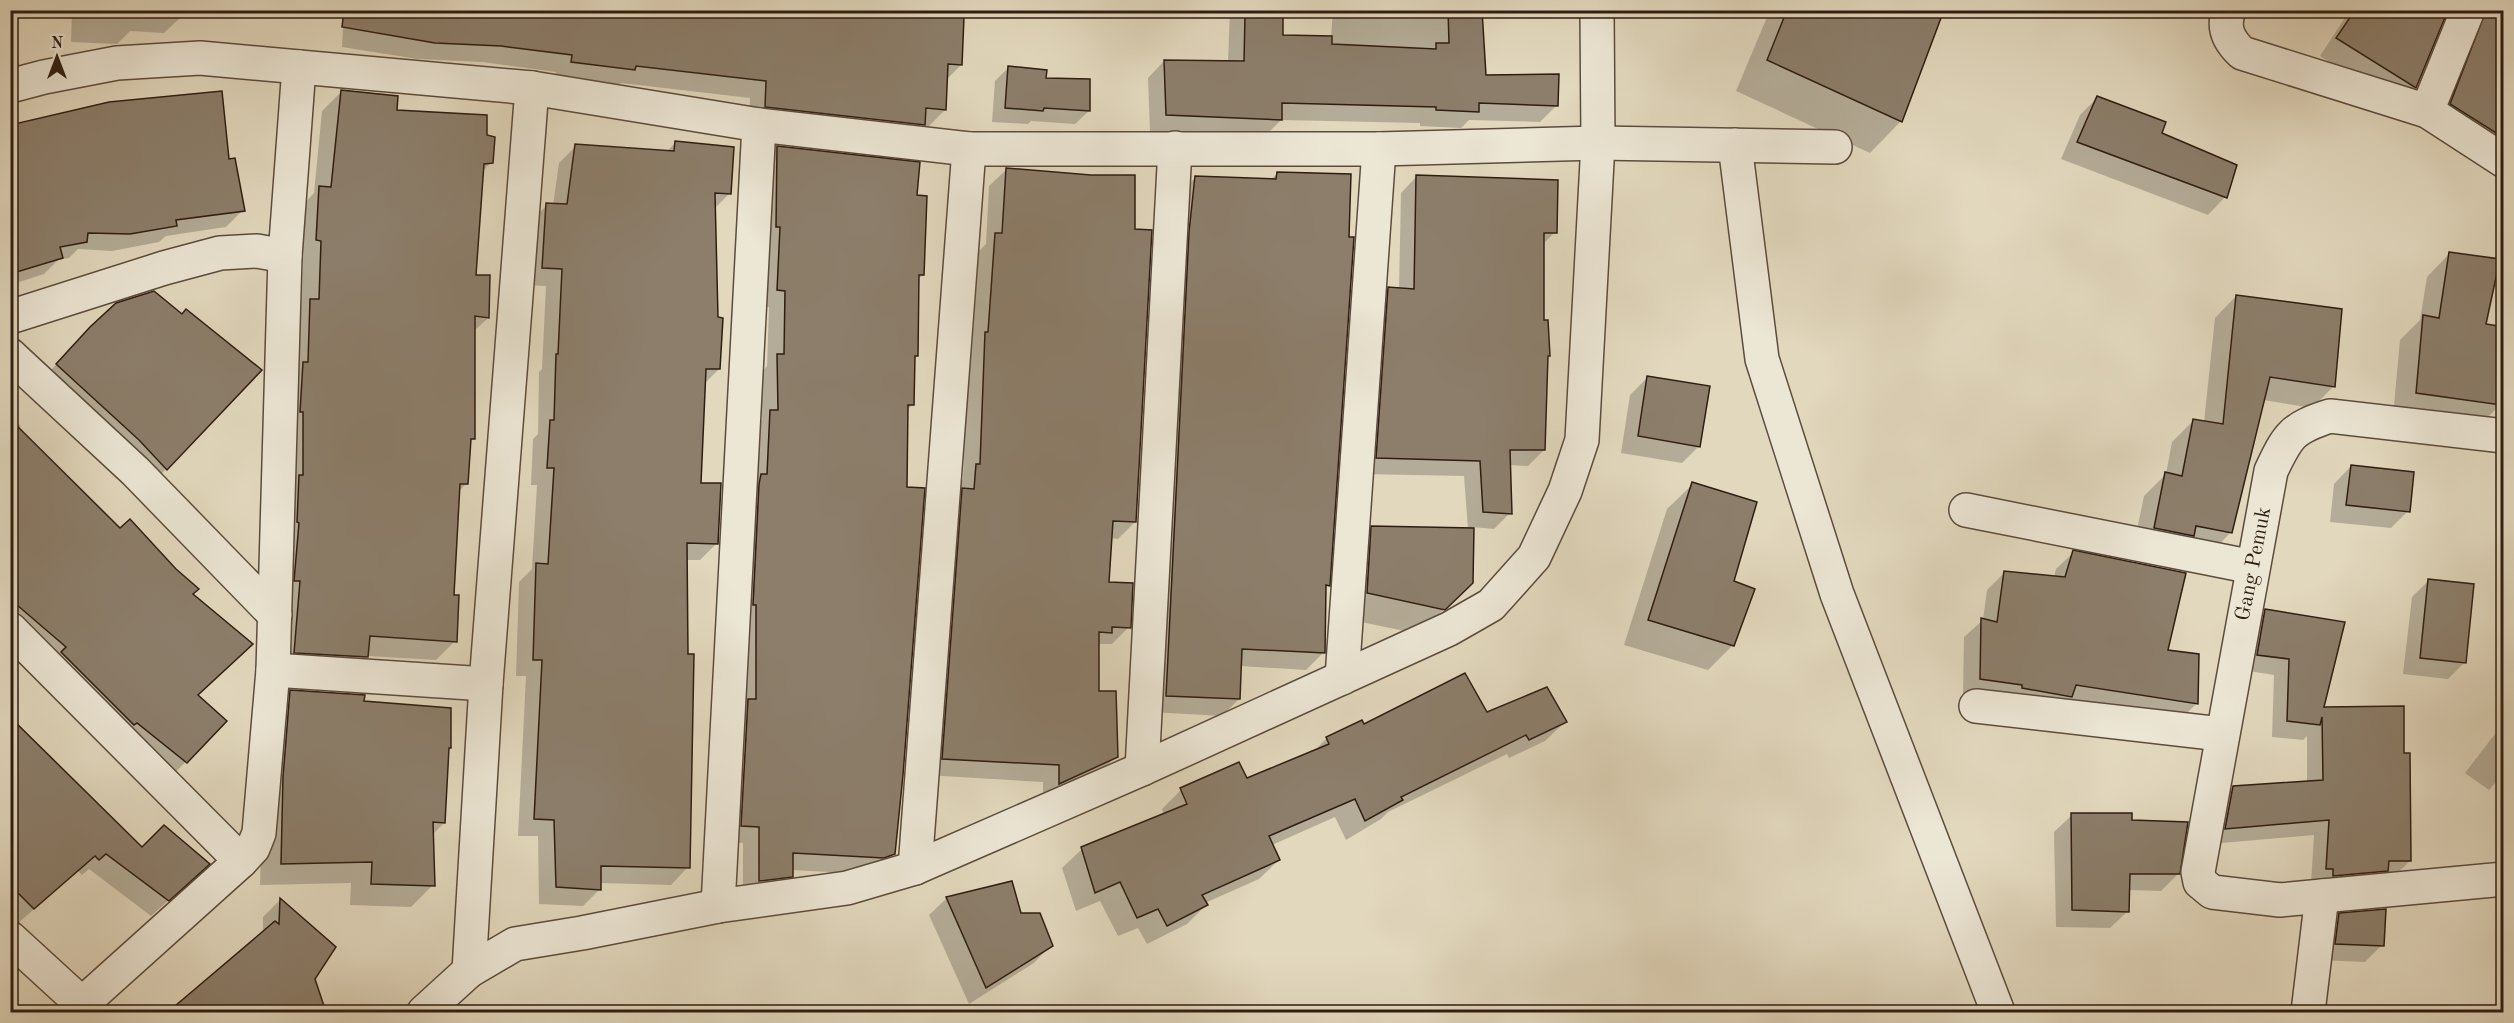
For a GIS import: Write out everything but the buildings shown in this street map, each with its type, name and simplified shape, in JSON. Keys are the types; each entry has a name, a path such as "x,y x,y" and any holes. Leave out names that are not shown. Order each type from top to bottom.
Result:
{"street":[{"path":"424,1012 470,970 515,944 718,906 847,888 915,868 1142,769 1449,629 1491,604 1534,556 1565,491 1582,440 1598,143 1597,10"},
{"path":"2229,10 2226,17 2226,32 2232,45 2242,53 2427,111 2504,161"},
{"path":"2427,111 2468,10"},
{"path":"10,86 117,63 200,58 531,88 759,125 969,149 1379,150 1598,143 1835,147"},
{"path":"10,938 77,1008 241,861 253,848 259,833 273,670 285,256 299,67"},
{"path":"470,970 486,684 531,88"},
{"path":"718,906 759,125"},
{"path":"1735,145 1762,359 1837,594 1998,1012"},
{"path":"1142,769 1174,148"},
{"path":"915,868 969,149"},
{"path":"1342,678 1379,150"},
{"path":"10,317 164,268 220,253 257,251 285,256"},
{"path":"10,355 135,471 275,615"},
{"name":"Gang Pemuk","path":"2504,436 2330,416 2303,425 2284,445 2271,471 2221,734 2198,872 2200,882 2212,892 2280,900 2504,879"},
{"path":"1966,510 2253,567"},
{"path":"10,629 241,861"},
{"path":"273,670 486,684"},
{"path":"1976,706 2221,734"},
{"path":"2308,1012 2322,896"}]}
